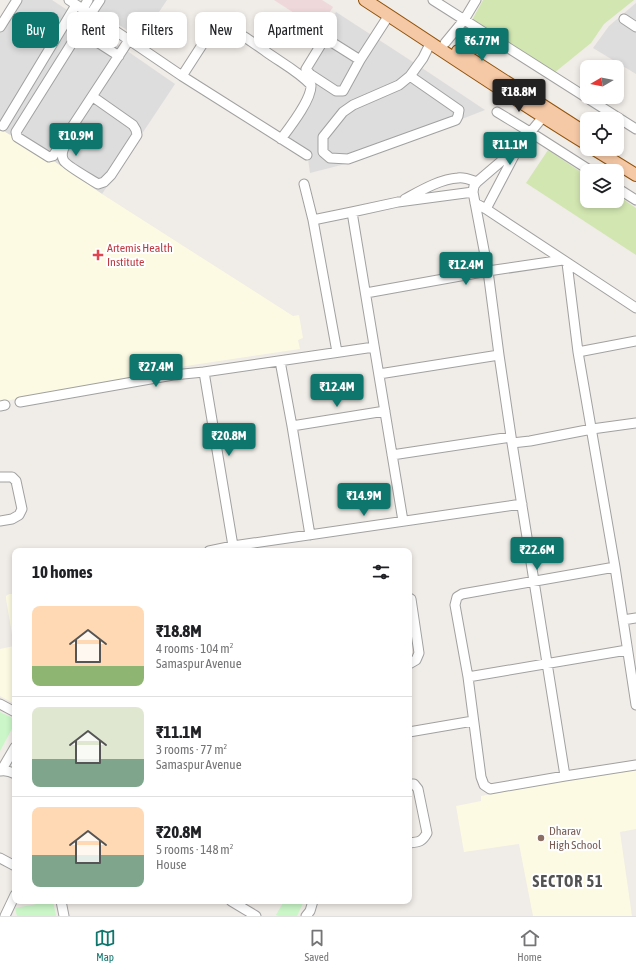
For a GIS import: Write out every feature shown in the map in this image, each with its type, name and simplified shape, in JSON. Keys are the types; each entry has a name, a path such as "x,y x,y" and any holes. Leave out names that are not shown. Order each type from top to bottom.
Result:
{"main road":[{"path":"365,0 580,140"},
{"path":"380,0 580,130"},
{"path":"605,156 636,175"},
{"path":"621,156 636,166"}],"street":[{"path":"0,27 17,0"},
{"path":"3,126 76,4 88,0"},
{"path":"93,12 100,0"},
{"path":"433,0 636,130"},
{"path":"445,43 464,20 476,0"},
{"path":"76,4 87,12"},
{"path":"360,60 325,38 306,69 310,74 336,91 343,91 388,15"},
{"path":"624,19 636,27"},
{"path":"182,76 213,28 216,26 222,26 239,33 301,76 311,85 309,97 281,139"},
{"path":"410,76 459,110 456,120 348,159 330,158 323,152 323,137 344,112 353,105 400,85 410,76 423,58 431,42"},
{"path":"69,48 16,132 17,137 49,157 53,156 119,56 127,47"},
{"path":"107,48 119,56"},
{"path":"96,99 133,125 137,135 111,175 104,182 98,184 64,162 62,156 63,149 128,48"},
{"path":"141,48 182,76 307,155"},
{"path":"496,112 580,164"},
{"path":"486,209 519,146 543,117"},
{"path":"519,146 477,182 474,186 473,192 488,271 511,440 565,776"},
{"path":"398,202 447,180 465,178 477,182"},
{"path":"304,184 313,220 337,352"},
{"path":"313,220 398,202 473,192"},
{"path":"624,192 636,200"},
{"path":"475,203 636,308"},
{"path":"352,212 403,521"},
{"path":"366,293 488,271 565,262"},
{"path":"565,262 578,352 615,567 636,705"},
{"path":"578,352 636,341"},
{"path":"20,402 173,375 204,372 374,347"},
{"path":"379,374 499,355"},
{"path":"280,361 310,535"},
{"path":"204,372 233,546"},
{"path":"292,426 385,410"},
{"path":"392,455 511,440 530,441 592,429 636,423"},
{"path":"0,477 12,477 16,481 22,509 19,515 12,519 0,521"},
{"path":"223,548 522,504"},
{"path":"615,567 462,594 457,598 455,605 468,677 481,777 484,785 490,789 636,765"},
{"path":"412,606 419,653 416,660 412,662"},
{"path":"623,620 636,618"},
{"path":"468,677 627,650"},
{"path":"0,704 12,710"},
{"path":"412,731 474,721"},
{"path":"0,771 12,753"},
{"path":"0,771 12,772"},
{"path":"412,784 414,784 418,789 427,833 419,842 412,843"},
{"path":"0,858 12,864"},
{"path":"5,916 12,901"},
{"path":"62,904 64,916"},
{"path":"236,904 256,916"},
{"path":"306,916 310,911 312,904"}],"shaded area":[{"path":"21,0 52,0 70,12 67,12 67,48 119,48 119,45 175,84 102,194 52,160 0,129 0,33 12,14 12,48 59,48 59,12 13,12"},
{"path":"80,0 167,0 159,12 127,12 127,30 119,25 119,12 99,12"},
{"path":"274,0 322,0 333,7 330,12 293,12"},
{"path":"636,3 636,74 624,67 624,60 613,60 593,48 609,26"},
{"path":"337,13 485,110 349,163 310,173 308,159 285,138 318,84 299,70 313,48 337,48"},
{"name":"Artemis Health Institute","path":"0,129 52,160 102,194 293,316 299,315 303,338 298,340 300,349 186,366 0,402"},
{"path":"12,594 12,634 6,599 6,596"},
{"path":"12,646 12,702 0,696 0,649"},
{"name":"Dharav High School","path":"636,768 636,829 620,832 632,916 533,916 519,844 464,852 456,806 481,801 481,796"}],"green space":[{"path":"483,0 634,0 604,24 591,43 554,73 472,20"},
{"path":"548,150 580,171 580,208 624,208 624,200 636,208 636,255 526,183"},
{"path":"0,712 12,718 12,729 0,751"},
{"path":"37,904 54,904 56,916 17,916 15,908"},
{"path":"282,904 303,904 297,916 276,915"}],"place":[{"name":"Artemis Health Institute","path":"98,255"},
{"name":"Dharav High School","path":"541,838"}],"district":[{"name":"SECTOR 51","path":"568,881"}]}
